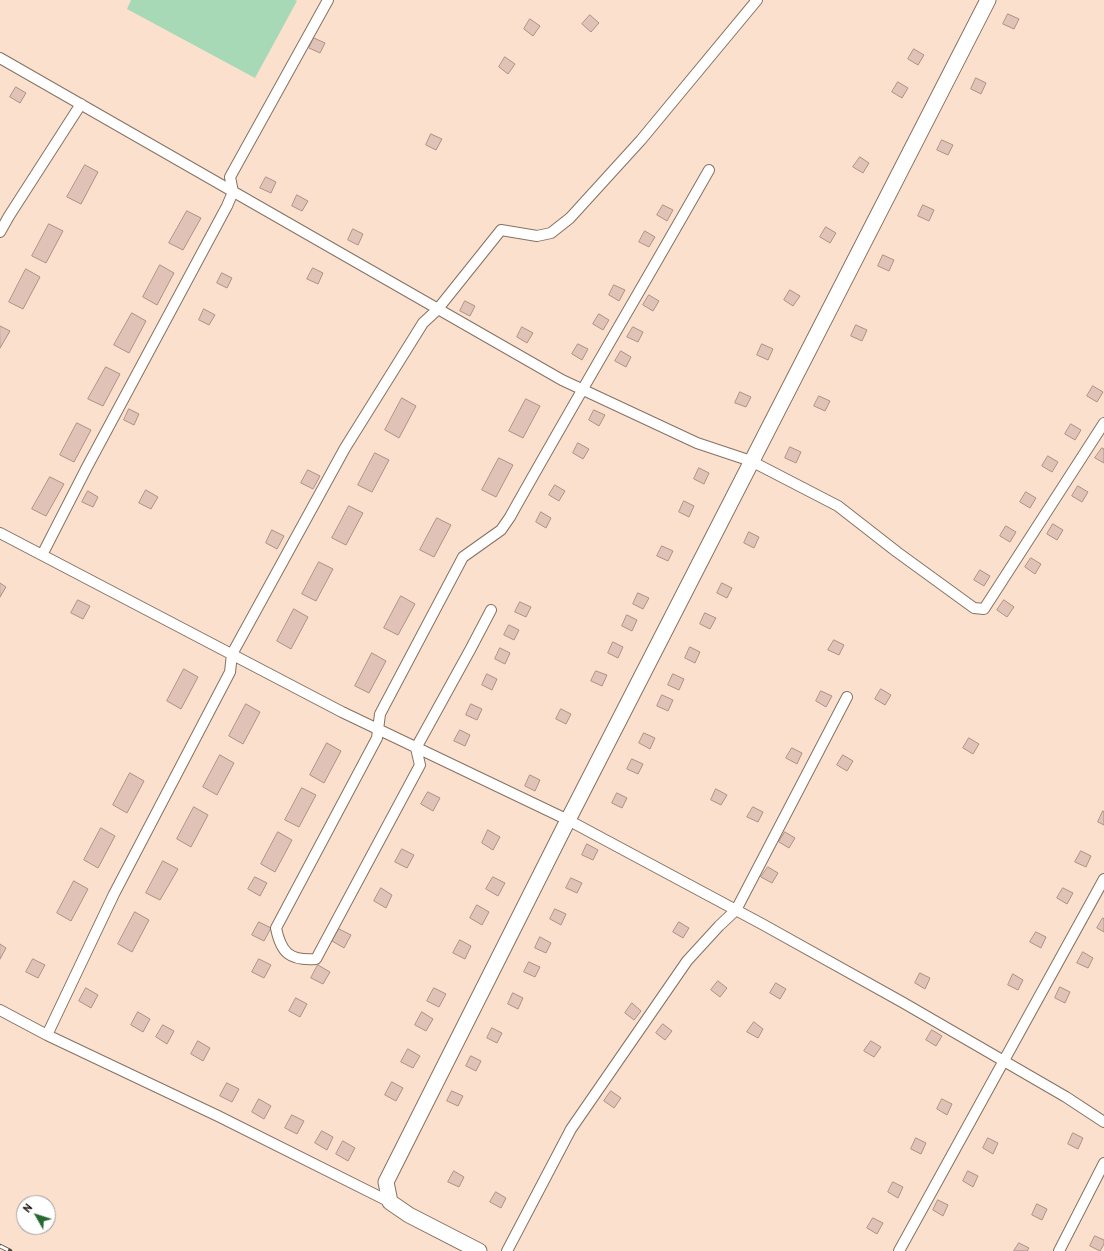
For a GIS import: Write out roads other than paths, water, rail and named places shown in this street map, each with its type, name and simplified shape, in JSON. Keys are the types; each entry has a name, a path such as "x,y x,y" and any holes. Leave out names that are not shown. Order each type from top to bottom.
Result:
{"main road":[{"path":"479,1251 410,1215 390,1202 386,1182 568,820 988,0"}],"street":[{"path":"42,555 87,467 227,206 233,192 230,178 328,0"},
{"path":"47,1035 114,894 230,672 232,654 345,448 423,323 437,310 501,230 537,236 551,233 570,218 641,140 756,0"},
{"path":"0,58 437,310 562,380 697,443 752,461 838,506 897,552 974,608 984,609 1104,423"},
{"path":"0,232 81,104"},
{"path":"491,610 416,748 420,765 316,959 303,960 289,955 279,942 276,928 377,738 380,714 463,558 501,530 510,517 709,170"},
{"path":"0,533 342,712 568,820 736,910 896,999 1066,1097 1104,1122"},
{"path":"507,1251 571,1129 687,961 736,910 847,697"},
{"path":"900,1251 1104,879"},
{"path":"0,1010 47,1035 218,1116 390,1202"},
{"path":"1059,1251 1104,1163"}],"railway":[{"path":"0,1246 10,1251"}]}
